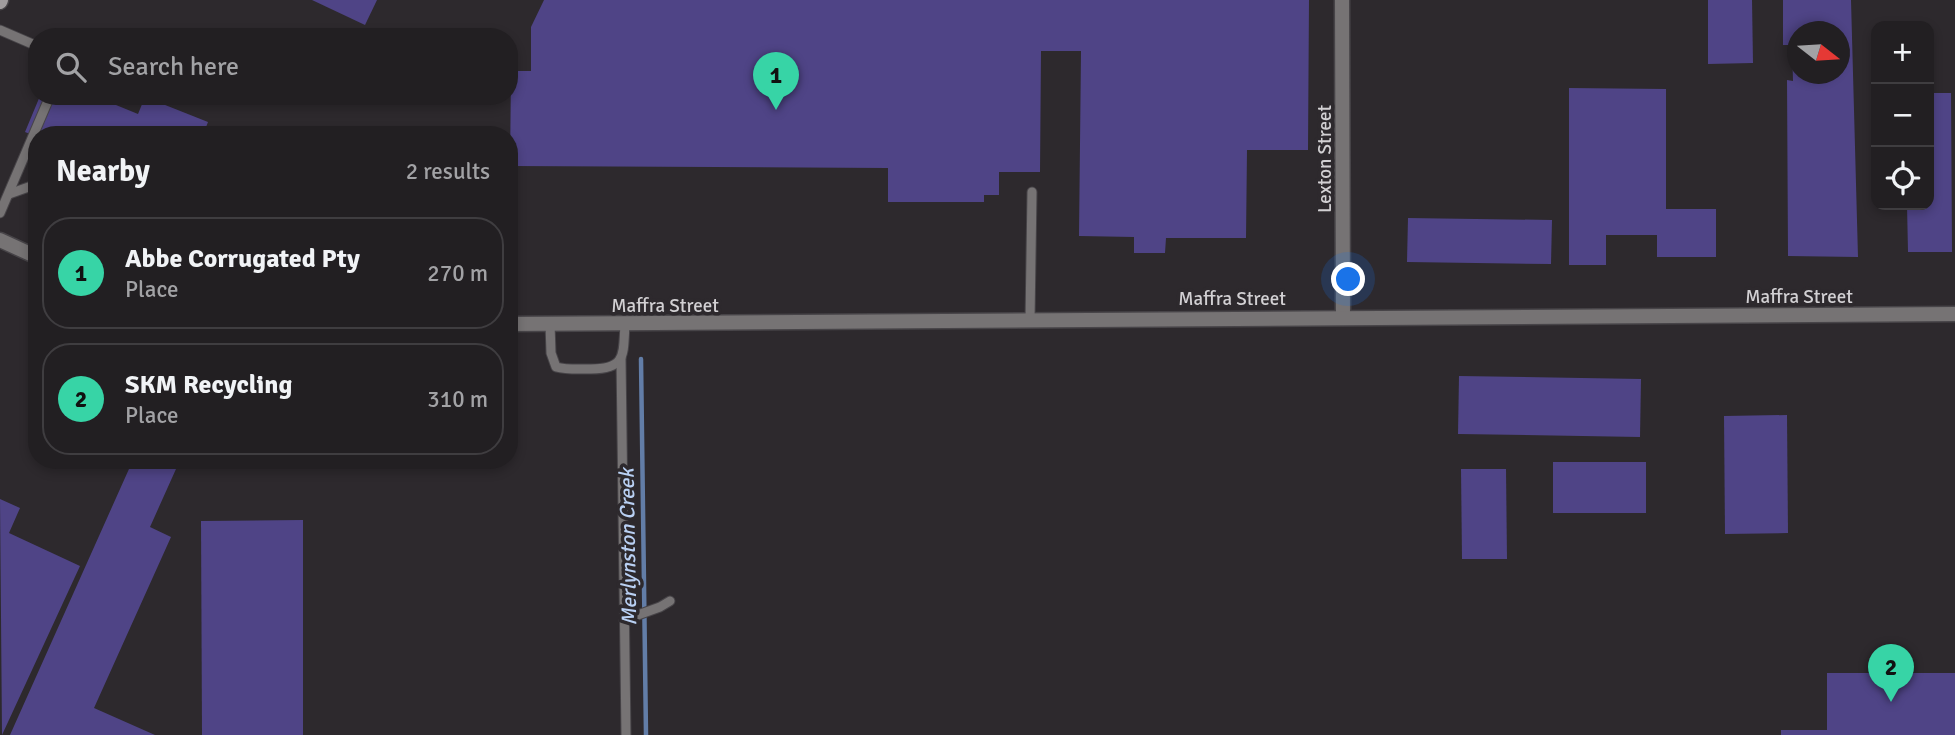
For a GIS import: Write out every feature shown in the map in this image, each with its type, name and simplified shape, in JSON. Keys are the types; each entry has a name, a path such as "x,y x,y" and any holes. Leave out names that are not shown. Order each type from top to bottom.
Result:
{"street":[{"name":"Lexton Street","path":"1342,0 1343,317"},
{"path":"0,240 28,253"},
{"name":"Maffra Street","path":"518,324 1955,314"}],"lane":[{"path":"0,30 28,42"},
{"path":"37,126 46,105"},
{"path":"0,213 28,149"},
{"path":"9,194 28,187"},
{"path":"1030,320 1032,192"},
{"path":"550,324 551,353 556,367 607,369 615,366 621,358"},
{"path":"625,324 621,358 625,735"},
{"path":"624,620 670,601"}],"building":[{"path":"312,0 377,0 365,25"},
{"path":"544,0 1309,0 1308,150 1247,150 1246,238 1166,238 1165,253 1134,253 1134,237 1079,236 1081,51 1041,51 1040,172 999,172 999,195 984,195 984,202 888,202 888,168 518,166 518,126 510,126 511,105 518,105 518,71 531,71 531,27"},
{"path":"1708,0 1752,0 1753,63 1708,64"},
{"path":"1783,0 1851,0 1858,257 1788,256 1787,84 1850,84 1850,21 1787,21 1787,45 1783,45"},
{"path":"1569,88 1666,89 1666,209 1716,209 1716,257 1657,257 1657,235 1606,235 1606,265 1569,265"},
{"path":"1934,93 1951,93 1952,252 1908,252 1907,210 1934,210"},
{"path":"36,105 116,105 138,114 142,105 165,105 208,122 206,126 28,126 28,133 25,132"},
{"path":"1408,218 1552,220 1551,264 1407,262"},
{"path":"1459,376 1641,379 1640,437 1458,434"},
{"path":"1787,415 1788,533 1725,534 1724,416"},
{"path":"1553,462 1646,462 1646,513 1553,513"},
{"path":"129,469 176,469 150,527 171,537 94,708 155,735 10,735"},
{"path":"1461,469 1506,469 1507,559 1462,559"},
{"path":"0,499 20,508 9,533 80,566 2,735"},
{"path":"303,520 303,735 202,735 201,521"},
{"path":"1827,673 1955,673 1955,735 1781,735 1781,730 1827,730"}],"waterway":[{"name":"Merlynston Creek","path":"641,359 646,735"}],"place":[{"name":"Abbe Corrugated Pty","path":"776,110"},
{"name":"SKM Recycling","path":"1891,702"}]}
